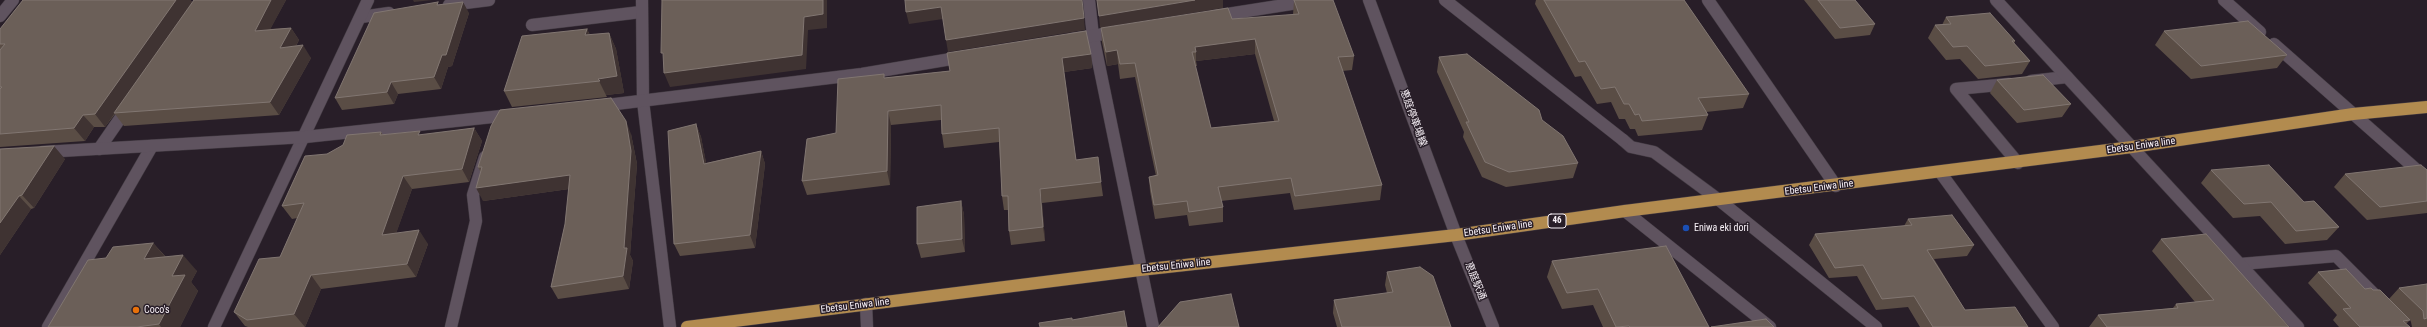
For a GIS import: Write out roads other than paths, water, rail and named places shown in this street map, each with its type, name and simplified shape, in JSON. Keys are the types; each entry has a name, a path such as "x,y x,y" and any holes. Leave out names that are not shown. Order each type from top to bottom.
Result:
{"main road":[{"name":"Ebetsu Eniwa line","path":"687,327 1140,270 1456,235 1625,211 1836,186 2132,148 2353,114 2427,107"}],"street":[{"path":"0,16 13,0"},
{"path":"214,327 305,137 368,0"},
{"path":"436,7 489,0"},
{"path":"642,0 643,101 670,327"},
{"path":"1089,0 1093,36 1140,270 1153,327"},
{"path":"1201,18 1316,0"},
{"name":"恵庭停車場線","path":"1369,0 1456,235"},
{"path":"1445,0 1631,147 1654,152 1719,200 1876,327"},
{"path":"1708,0 1836,186"},
{"path":"1996,0 2298,327"},
{"path":"2224,0 2427,179"},
{"path":"361,17 398,12"},
{"path":"532,25 641,12"},
{"path":"1062,41 1131,30"},
{"path":"589,107 862,74 978,55"},
{"path":"2018,163 1956,89 2067,77"},
{"path":"99,149 135,97"},
{"path":"30,153 305,137 520,114"},
{"path":"493,131 497,117"},
{"path":"451,327 476,221 473,195 488,145"},
{"path":"48,327 152,146"},
{"path":"1940,172 2053,327"},
{"path":"1625,211 1770,327"},
{"name":"恵庭駅通","path":"1456,235 1493,327"},
{"path":"2240,264 2336,256 2390,311"},
{"path":"866,304 866,327"}],"place":[{"name":"Eniwa eki dori","path":"1686,228"},
{"name":"Coco's","path":"136,310"}]}
